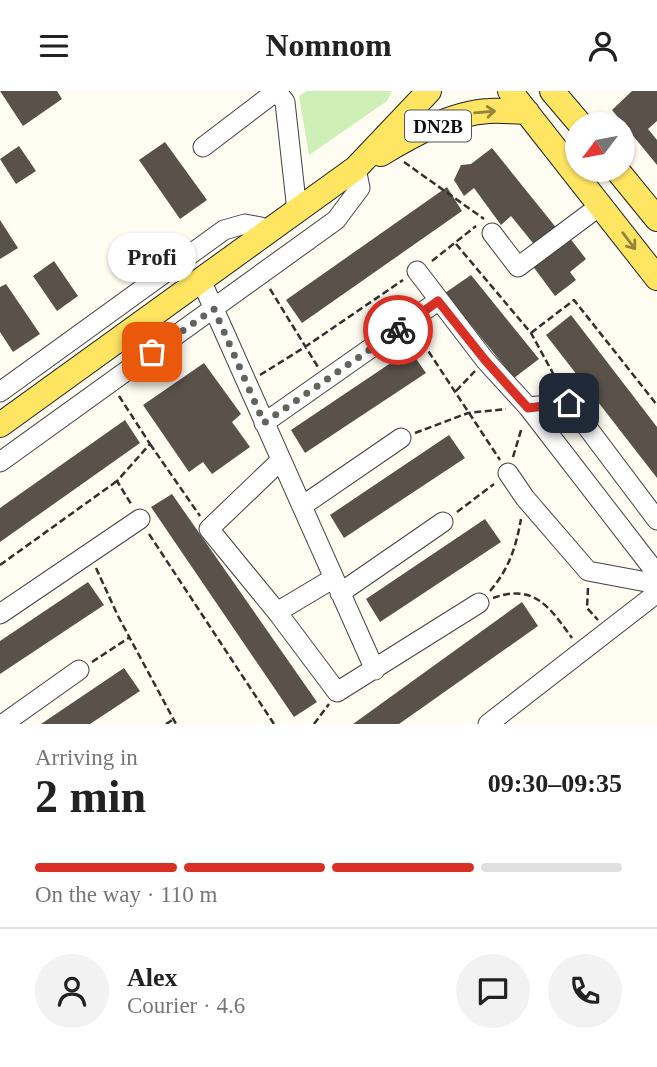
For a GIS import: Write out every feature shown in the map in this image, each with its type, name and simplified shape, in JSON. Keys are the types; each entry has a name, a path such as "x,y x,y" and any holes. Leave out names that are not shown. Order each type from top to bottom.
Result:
{"main road":[{"path":"510,91 657,278"},
{"path":"552,91 570,112"},
{"name":"DN2B","path":"356,168 423,95"},
{"name":"DN2B","path":"0,425 356,168 419,133 473,113 490,110 527,112"},
{"path":"627,182 657,219"}],"lane":[{"path":"203,147 270,96 278,93 285,102 297,211"},
{"path":"0,462 336,221 360,188 356,168"},
{"path":"488,226 518,267 601,205"},
{"path":"0,392 224,230 245,224 261,227 266,233"},
{"path":"417,271 438,301 528,408 657,574"},
{"path":"201,280 374,670"},
{"path":"264,423 438,301"},
{"path":"528,408 569,403 657,520"},
{"path":"302,506 401,439"},
{"path":"281,460 209,529 277,612 337,692 479,603"},
{"path":"508,473 525,498 588,571 657,584"},
{"path":"0,614 140,519"},
{"path":"277,612 337,586 443,522"},
{"path":"488,724 657,593"},
{"path":"3,724 79,670"}],"path":[{"path":"247,383 305,347 456,244 488,226 387,150"},
{"path":"456,244 531,333 569,403"},
{"path":"261,274 326,379"},
{"path":"531,333 574,300 657,405"},
{"path":"409,323 508,473"},
{"path":"456,391 485,360"},
{"path":"110,381 209,529"},
{"path":"401,439 468,413 528,408"},
{"path":"0,565 117,481 150,444"},
{"path":"117,481 274,724"},
{"path":"479,603 504,575 516,547 525,498"},
{"path":"89,553 176,724"},
{"path":"588,571 587,608 608,631"},
{"path":"479,603 507,593 526,595 546,604 583,653"},
{"path":"79,670 130,637"},
{"path":"314,724 337,692"},
{"path":"166,724 174,719"}],"green space":[{"path":"307,91 392,91 387,101 309,155 299,96"}],"building":[{"path":"0,91 57,91 62,99 23,126"},
{"path":"632,91 657,91 657,121 648,129 657,140 657,165 635,138 635,112 612,110"},
{"path":"165,142 207,200 180,219 139,160"},
{"path":"19,146 36,171 16,184 0,159"},
{"path":"492,148 558,230 537,248 511,216 501,225 474,188 464,196 454,180 461,165 471,164"},
{"path":"447,187 462,211 302,323 286,300"},
{"path":"0,220 18,248 0,259"},
{"path":"569,237 586,259 570,272 576,280 555,296 532,265"},
{"path":"54,261 78,296 57,311 33,276"},
{"path":"471,275 539,359 514,378 445,293"},
{"path":"6,284 40,334 13,352 0,332 0,287"},
{"path":"571,315 657,427 657,478 546,335"},
{"path":"410,350 426,373 305,453 291,430"},
{"path":"204,363 241,414 232,422 250,447 212,474 203,462 189,472 143,405"},
{"path":"125,420 140,443 0,542 0,508"},
{"path":"449,435 465,458 344,538 330,515"},
{"path":"172,494 317,702 294,717 151,507"},
{"path":"485,519 501,542 380,622 366,599"},
{"path":"88,582 104,605 0,674 0,641"},
{"path":"522,602 538,626 399,724 353,724"},
{"path":"124,668 140,691 90,724 41,724"}],"way so far":[{"path":"152,352 214,309 264,423 398,330"}],"place":[{"name":"Profi","path":"152,352"}],"route":[{"path":"398,330 438,301 528,408 569,403"}]}
